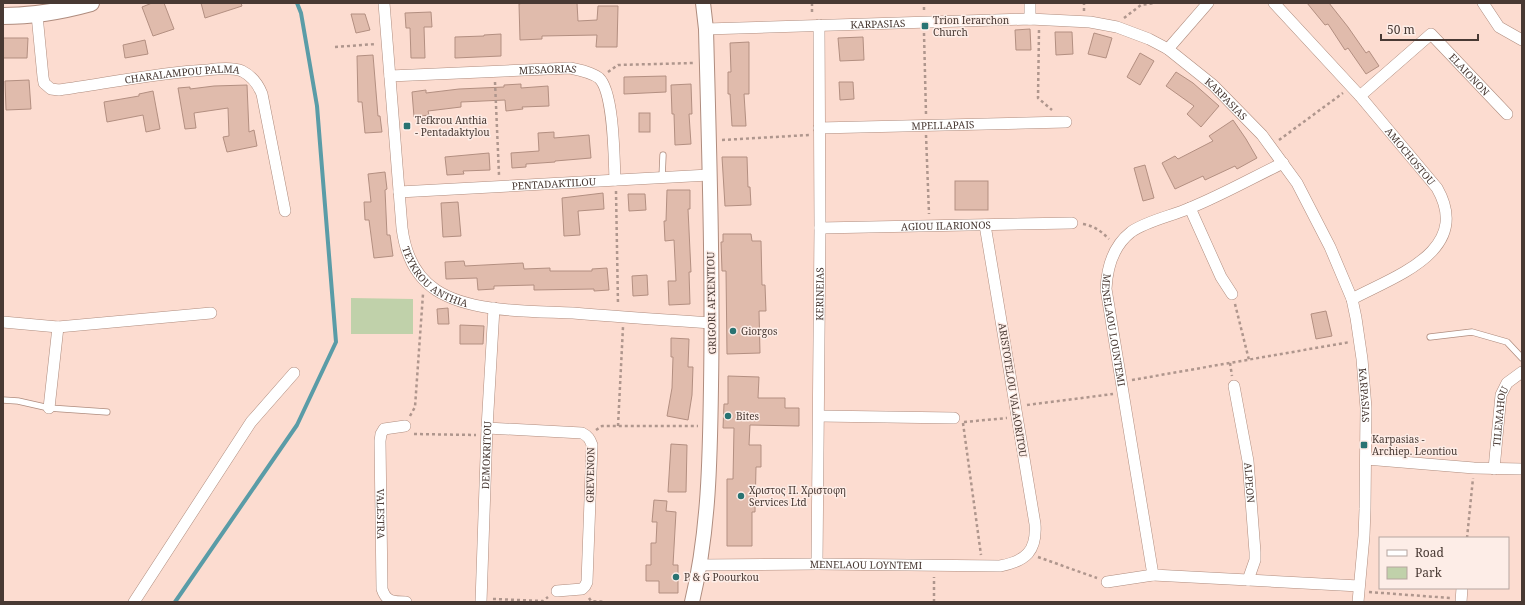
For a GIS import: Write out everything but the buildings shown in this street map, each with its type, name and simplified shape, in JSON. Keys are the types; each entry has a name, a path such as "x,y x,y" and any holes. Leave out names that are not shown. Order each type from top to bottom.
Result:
{"main road":[{"path":"3,16 37,15 75,8 91,3"}],"street":[{"name":"TEYKROU ANTHIA","path":"384,3 403,239 412,262 424,278 435,289 445,295 470,304 494,308 712,323"},
{"name":"GRIGORI AFXENTIOU","path":"692,602 700,565 707,501 711,427 712,323 707,63 706,29 703,3"},
{"path":"1030,3 1035,19"},
{"path":"1168,49 1208,3"},
{"name":"AMOCHOSTOU","path":"1274,3 1360,96 1437,188 1442,197 1445,208 1445,230 1441,240 1428,256 1418,264 1352,299"},
{"path":"1483,3 1499,27 1522,40"},
{"name":"CHARALAMPOU PALMA","path":"37,15 43,78 44,83 51,89 59,90 198,70 233,69 241,71 252,77 262,94 285,211"},
{"name":"KARPASIAS","path":"706,29 1035,19 1090,22 1113,26 1149,39 1168,49 1213,85 1243,114 1271,146 1297,183 1330,247 1352,299 1365,381 1366,459 1364,536 1358,593"},
{"name":"KERINEIAS","path":"817,564 820,228 819,25"},
{"name":"ELAIONON","path":"1360,96 1431,34 1507,114"},
{"name":"MESAORIAS","path":"390,76 570,68 592,74 599,79"},
{"path":"599,79 604,85 609,102 615,180"},
{"name":"MPELLAPAIS","path":"819,131 1066,122"},
{"name":"MENELAOU LOUNTEMI","path":"1153,575 1106,289 1106,277 1109,266 1118,247 1131,233 1139,228 1190,208 1283,163"},
{"name":"PENTADAKTILOU","path":"399,192 709,175"},
{"path":"1190,208 1221,277 1232,294"},
{"name":"AGIOU ILARIONOS","path":"820,228 1072,223"},
{"name":"ARISTOTELOU VALAORITOU","path":"985,225 1035,524 1035,542 1028,554"},
{"name":"DEMOKRITOU","path":"482,600 487,432 494,308"},
{"path":"3,322 58,327 211,313"},
{"path":"49,408 58,327"},
{"name":"TILEMAHOU","path":"1494,469 1500,395 1507,382 1522,372"},
{"path":"134,602 251,422 294,373"},
{"name":"ALPEON","path":"1234,386 1248,461 1255,552 1255,560 1248,580"},
{"path":"819,416 959,420"},
{"name":"VALESTRA","path":"405,426 384,429 381,434 380,441 382,588 384,596 390,600 406,602"},
{"name":"GREVENON","path":"487,432 582,433 587,435 592,445 587,582 582,589"},
{"path":"1366,459 1474,468 1522,469"},
{"name":"MENELAOU LOYNTEMI","path":"700,565 817,564 1000,566 1016,562 1028,554"},
{"path":"1107,582 1153,575 1248,580 1358,593"},
{"path":"557,591 582,589"}],"lane":[{"path":"662,178 663,155"},
{"path":"1430,337 1472,332 1507,342 1522,358"},
{"path":"3,400 18,401 49,408 107,412"}],"path":[{"path":"1113,26 1141,5 1155,3"},
{"path":"1035,19 1038,98 1066,122"},
{"path":"335,47 387,44"},
{"path":"599,79 618,65 707,63"},
{"path":"495,72 500,186"},
{"path":"1271,146 1352,87"},
{"path":"708,141 819,131"},
{"path":"615,180 621,317 618,426"},
{"path":"1072,223 1090,225 1101,231 1118,247"},
{"path":"424,278 415,407 405,426 415,434 487,432"},
{"path":"1232,294 1249,360"},
{"path":"983,566 959,420 1016,412 1249,360 1359,340"},
{"path":"602,426 711,427"},
{"path":"1467,537 1474,468"},
{"path":"1028,554 1107,582"},
{"path":"934,565 934,602"},
{"path":"582,589 591,601 605,602"},
{"path":"482,600 543,602 557,591"},
{"path":"1358,593 1461,596"}],"green space":[{"path":"351,298 413,299 413,334 351,334"}],"waterway":[{"path":"175,602 297,425 336,342 317,106 301,13 297,3"}],"place":[{"name":"Trion Ierarchon Church","path":"925,26"},
{"name":"Tefkrou Anthia - Pentadaktylou","path":"407,126"},
{"name":"Giorgos","path":"733,331"},
{"name":"Bites","path":"728,416"},
{"name":"Karpasias - Archiep. Leontiou","path":"1364,445"},
{"name":"Χριστος Π. Χριστοφη Services Ltd","path":"741,496"},
{"name":"P & G Poourkou","path":"676,577"}]}
